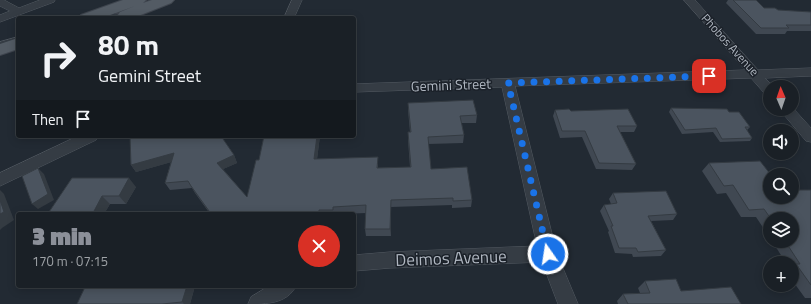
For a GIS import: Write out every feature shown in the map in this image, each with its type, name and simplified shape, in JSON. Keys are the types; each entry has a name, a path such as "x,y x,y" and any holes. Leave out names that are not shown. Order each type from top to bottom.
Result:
{"main road":[{"path":"112,16 138,0"},
{"path":"112,16 166,0"},
{"path":"147,16 151,12 172,0"},
{"path":"0,50 16,44"},
{"path":"0,62 16,57"}],"street":[{"path":"0,19 50,0"},
{"path":"290,16 297,0"},
{"name":"Phobos Avenue","path":"689,0 763,83"},
{"path":"0,2 17,12"},
{"name":"Gemini Street","path":"356,88 811,72"},
{"path":"508,83 548,254 568,304"},
{"path":"792,116 811,138"},
{"path":"0,180 87,138"},
{"name":"Deimos Avenue","path":"356,263 390,260 548,254"},
{"path":"258,304 283,288"}],"lane":[{"path":"0,44 16,40"}],"building":[{"path":"733,0 756,0 764,8 811,12 811,25 786,25 789,28 761,28"},
{"path":"473,100 477,115 460,116 464,135 428,137 431,169 467,167 472,200 453,201 453,198 391,200 390,229 365,229 366,205 333,207 333,210 319,210 319,212 208,212 209,211 188,181 165,183 174,153 131,165 130,138 222,138 234,155 217,163 247,197 256,160 259,160 264,138 317,138 314,159 378,157 377,168 411,167 408,132 411,132 408,103"},
{"path":"671,108 727,109 729,112 739,112 750,127 745,127 752,138 722,139 716,128 685,130"},
{"path":"569,109 571,111 628,109 637,126 617,126 636,164 599,163 585,131 562,131 555,110"},
{"path":"760,161 766,168 763,168 763,204 799,204 799,190 811,190 811,285 799,268 799,256 795,256 790,248 799,248 799,212 766,212 764,209 749,210 733,185 724,186 709,163"},
{"path":"38,168 48,194 32,204 22,176"},
{"path":"72,178 129,178 119,196 102,196 94,212 49,212"},
{"path":"666,191 677,214 648,216 666,250 638,252 636,248 619,248 611,226 613,226 604,205 617,203 613,193"},
{"path":"0,200 4,212 0,214"},
{"path":"676,279 681,291 731,287 741,304 628,304 623,294 650,293 645,281"},
{"path":"85,288 186,288 182,302 162,304 77,304"}],"route":[{"path":"548,254 508,83 709,76"}]}
